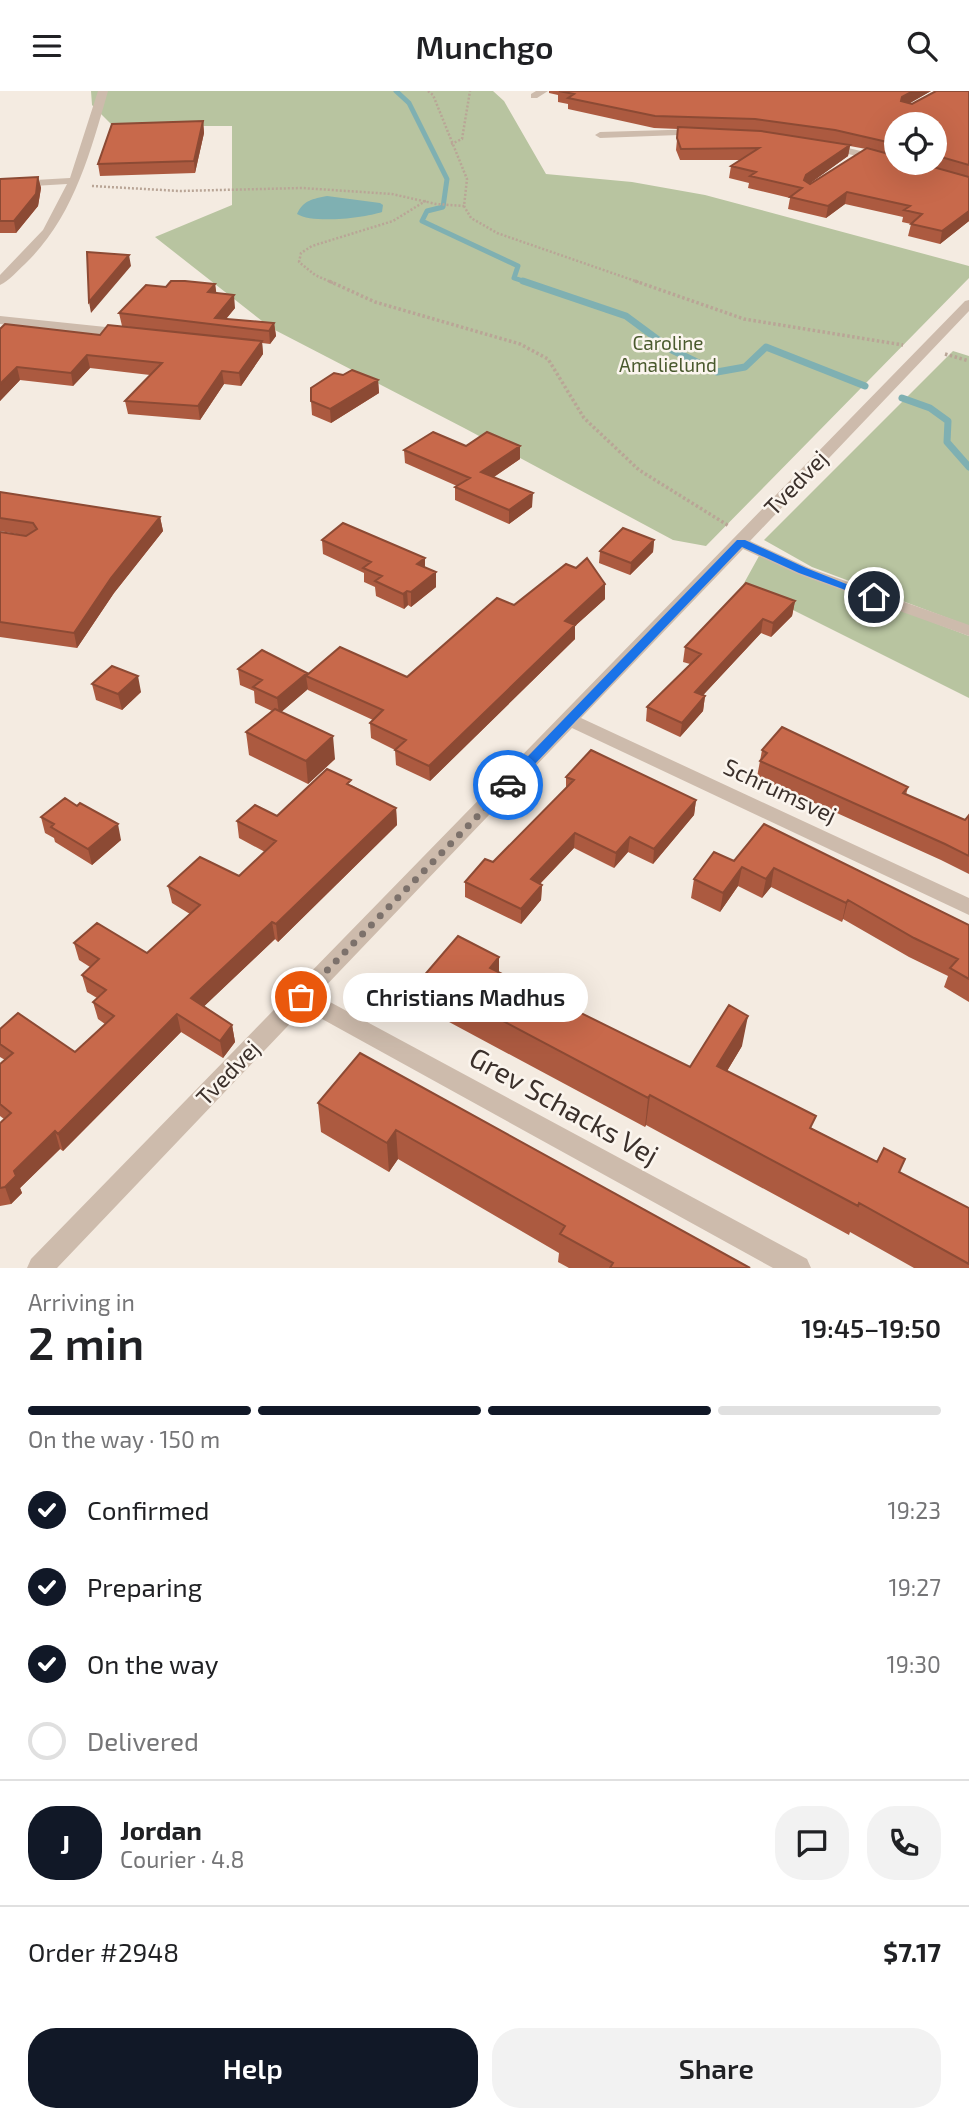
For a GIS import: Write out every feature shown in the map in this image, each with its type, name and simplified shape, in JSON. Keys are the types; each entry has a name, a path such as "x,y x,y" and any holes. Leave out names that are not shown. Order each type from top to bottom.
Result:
{"street":[{"path":"0,281 29,253 53,224 71,183 103,91"},
{"path":"600,135 717,133"},
{"path":"822,145 884,159"},
{"path":"853,161 863,153"},
{"path":"0,185 71,183"},
{"name":"Tvedvej","path":"40,1268 969,304"},
{"path":"0,320 145,335"},
{"path":"743,539 803,571 969,631"},
{"name":"Schrumsvej","path":"570,720 969,907"},
{"name":"Grev Schacks Vej","path":"301,997 799,1268"}],"path":[{"path":"428,91 433,95 467,179 464,207 471,218 497,233 744,319 924,348 969,361"},
{"path":"451,144 462,139 470,91"},
{"path":"71,183 180,191 302,188 392,194 464,207"},
{"path":"428,200 393,221 312,246 301,253 299,262 315,275 374,302 520,344 548,359 584,418 639,470 743,539"}],"green space":[{"name":"Caroline Amalielund","path":"91,91 493,91 504,101 546,174 632,182 705,195 969,266 969,278 706,546 673,540 271,328 155,237 232,205 232,126 113,126 92,105"},
{"path":"953,351 969,356 969,626 812,567 764,540"},
{"path":"759,556 969,636 969,698 743,585"}],"water":[{"path":"327,196 380,203 383,205 382,212 351,218 326,219 297,214 305,203"}],"building":[{"path":"559,91 913,91 902,97 901,101 912,104 936,91 969,91 969,165 947,159 947,112 884,112 884,141 835,130 755,119 655,116 568,98 574,94"},
{"path":"203,121 194,161 98,164 112,124"},
{"path":"678,127 761,131 850,145 806,175 804,180 810,184 867,148 884,153 884,175 947,175 947,171 969,177 969,211 942,231 911,224 922,214 904,210 910,206 847,192 828,206 790,197 802,188 750,176 756,172 731,166 759,148 681,149 677,138"},
{"path":"38,177 36,194 14,221 0,221 0,179"},
{"path":"87,252 129,255 89,302"},
{"path":"171,281 215,284 208,292 234,295 215,318 274,323 269,331 119,313 146,285 166,287"},
{"path":"5,324 100,335 108,325 262,341 239,373 222,371 198,406 125,401 162,363 87,355 71,373 17,367 0,384 0,329"},
{"path":"352,370 378,380 330,409 311,401 311,388 334,373 343,375"},
{"path":"433,432 466,446 487,432 520,446 481,472 533,493 509,510 455,487 470,478 404,450"},
{"path":"0,492 160,517 111,578 74,633 0,622 0,532 26,536 37,529 33,523 0,518"},
{"path":"343,523 425,558 417,564 436,572 411,592 403,594 375,581 382,576 363,568 371,562 322,540"},
{"path":"623,528 654,540 631,563 600,551"},
{"path":"587,558 605,584 565,621 575,625 429,766 395,750 406,740 370,723 383,710 306,676 340,647 407,677 497,598 514,605 566,564 576,568"},
{"path":"746,583 795,601 773,623 763,619 695,692 705,696 682,723 647,707 701,654 685,647"},
{"path":"262,650 307,673 277,698 253,687 262,680 238,669"},
{"path":"112,666 138,676 118,694 92,684"},
{"path":"275,709 333,736 306,761 246,732"},
{"path":"782,727 908,787 903,793 965,820 969,815 969,856 760,761 767,753 762,750"},
{"path":"591,750 696,800 654,849 630,837 616,853 575,833 531,879 542,885 521,909 465,882 485,859 493,862 574,780 566,777"},
{"path":"327,769 351,780 347,784 396,808 276,924 272,922 191,998 232,1025 220,1041 177,1014 58,1134 55,1131 14,1171 16,1176 5,1187 0,1188 0,1123 11,1113 0,1104 0,1064 13,1053 0,1044 0,1029 18,1013 75,1052 114,1016 93,1002 106,990 82,975 99,959 74,943 97,923 147,953 200,905 168,886 200,857 239,876 276,841 237,821 255,805 277,816"},
{"path":"65,798 77,806 80,803 118,824 88,849 51,827 54,824 41,817"},
{"path":"764,824 969,925 969,979 950,968 958,959 914,938 848,900 846,903 774,868 766,879 742,867 723,893 694,879 714,852 734,861"},
{"path":"458,936 499,957 490,968 690,1067 729,1005 748,1016 717,1066 816,1116 810,1128 877,1162 884,1148 905,1159 899,1172 969,1208 969,1264 859,1203 858,1206 650,1095 648,1098 422,978"},
{"path":"360,1053 750,1268 610,1268 613,1263 560,1234 565,1226 396,1130 387,1143 318,1103"}],"waterway":[{"path":"396,91 409,103 447,179 443,207 427,211 422,221 518,266 514,278 523,281"},
{"path":"523,281 529,283"},
{"path":"523,281 626,316 672,350 717,372 745,367 766,347 865,386"},
{"path":"902,398 930,408 948,421 947,442 969,467"}],"way so far":[{"path":"301,997 508,785"}],"place":[{"name":"Christians Madhus","path":"301,997"}],"route":[{"path":"508,785 741,542 803,571 874,597"}]}
